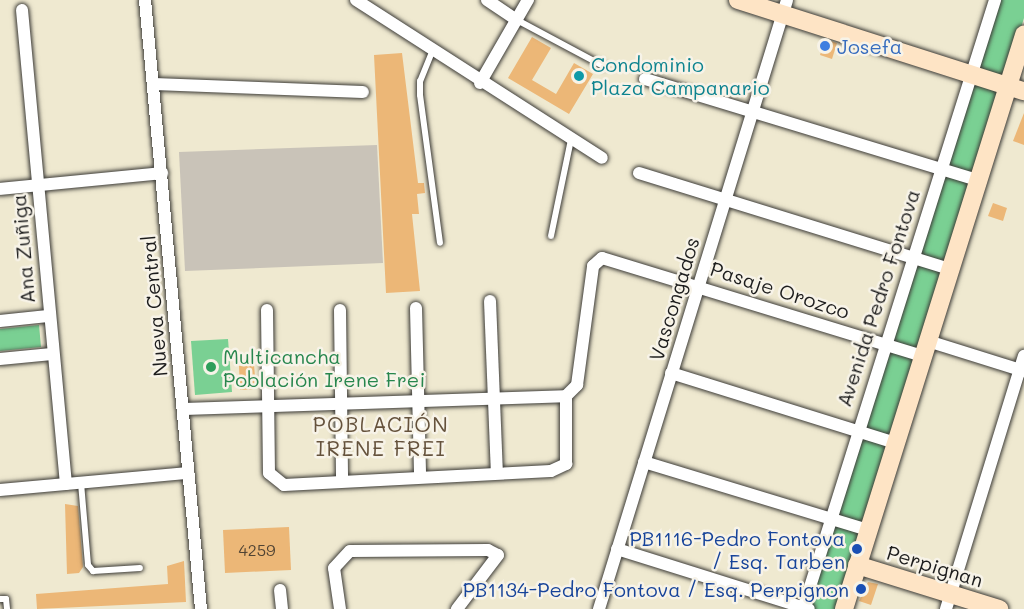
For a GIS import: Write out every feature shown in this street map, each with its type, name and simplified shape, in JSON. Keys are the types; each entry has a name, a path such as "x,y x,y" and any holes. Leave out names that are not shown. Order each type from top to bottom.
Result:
{"main road":[{"path":"738,0 785,7 1016,89"},
{"path":"844,609 978,180 1016,89 1024,35"},
{"name":"Perpignan","path":"857,565 948,602 999,609"}],"street":[{"name":"Nueva Central","path":"145,0 201,609"},
{"path":"356,0 480,83 602,158"},
{"path":"488,0 517,20"},
{"path":"480,83 528,0"},
{"name":"Avenida Pedro Fontova","path":"805,608 995,0"},
{"name":"Vascongados","path":"599,609 785,7"},
{"name":"Ana Zuñiga","path":"22,10 48,316 66,484"},
{"path":"645,79 978,180"},
{"path":"154,84 363,92"},
{"path":"0,189 162,173"},
{"path":"639,173 950,269"},
{"name":"Pasaje Orozco","path":"566,396 577,385 593,266 605,258 699,285 887,345 925,349 1022,370"},
{"path":"490,301 497,473"},
{"path":"416,308 420,476"},
{"path":"340,309 342,482"},
{"path":"183,409 268,406 341,404 417,401 494,399 566,396 566,464 551,471 420,476 284,485 274,480 268,406 267,310"},
{"path":"0,321 48,316"},
{"path":"0,359 52,354"},
{"path":"948,602 1022,370 1024,356"},
{"path":"671,373 896,443"},
{"path":"644,462 868,530"},
{"path":"0,490 188,473"},
{"path":"617,549 805,608"},
{"path":"340,609 334,568 341,557 350,550 488,550 498,555 457,609"},
{"path":"280,590 282,609"}],"lane":[{"path":"517,20 603,66"},
{"path":"432,52 420,81 420,95 440,243"},
{"path":"551,236 571,139"},
{"path":"81,483 88,565 93,571 140,568"},
{"path":"0,599 6,599 7,609"}],"shaded area":[{"path":"377,145 383,263 185,271 179,152"}],"green space":[{"path":"998,0 1024,0 1024,18 838,609 805,609"},
{"path":"39,325 41,347 0,351 0,329"},
{"name":"Multicancha Población Irene Frei","path":"228,339 232,392 195,395 191,341"}],"building":[{"name":"Condominio Plaza Campanario","path":"532,37 551,48 532,80 556,94 574,63 593,74 569,114 508,78"},
{"path":"825,39 837,43 832,59 820,55"},
{"path":"402,53 418,183 424,183 425,193 417,194 419,214 412,214 420,291 386,293 374,55"},
{"path":"1024,113 1024,145 1013,141"},
{"path":"993,203 1007,208 1003,221 988,216"},
{"path":"254,365 256,389 240,390 239,366"},
{"path":"65,504 78,506 83,567 79,573 67,574"},
{"path":"289,527 291,570 225,573 223,530"},
{"path":"184,561 186,602 37,609 36,594 168,584 167,566"},
{"path":"868,582 878,584 871,605 859,601"}],"place":[{"name":"Josefa","path":"825,46"},
{"name":"Condominio Plaza Campanario","path":"579,76"},
{"name":"Multicancha Población Irene Frei","path":"211,367"},
{"name":"PB1116-Pedro Fontova / Esq. Tarben","path":"857,549"},
{"name":"PB1134-Pedro Fontova / Esq. Perpignon","path":"861,589"}],"district":[{"name":"POBLACIÓN IRENE FREI","path":"381,436"}]}
